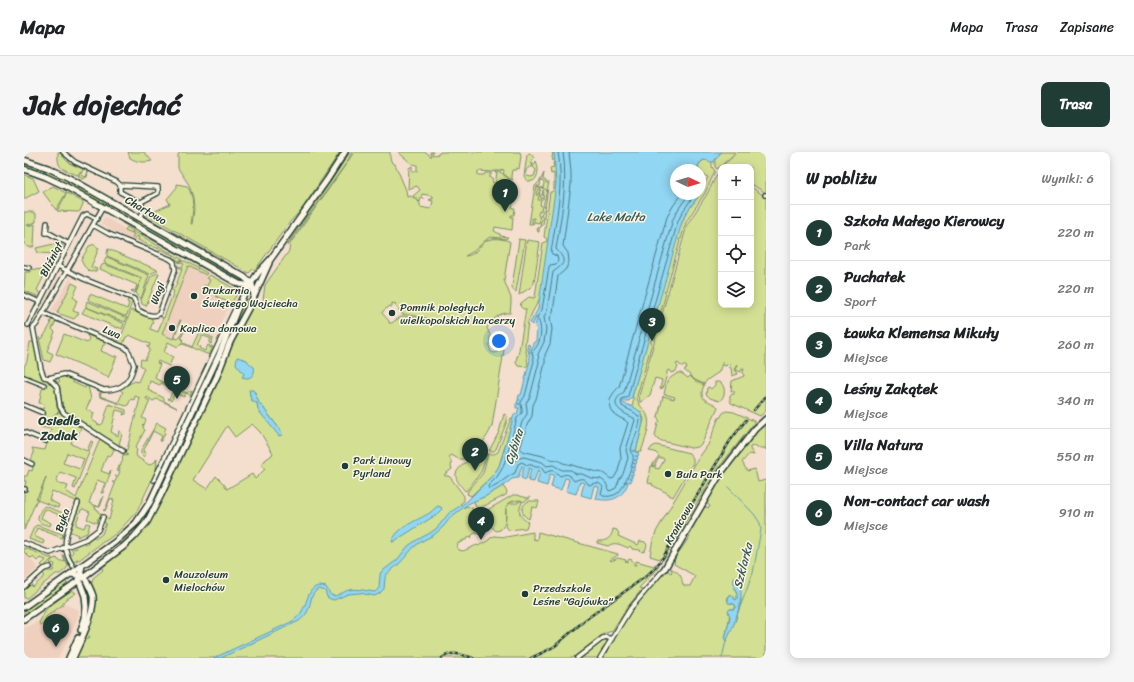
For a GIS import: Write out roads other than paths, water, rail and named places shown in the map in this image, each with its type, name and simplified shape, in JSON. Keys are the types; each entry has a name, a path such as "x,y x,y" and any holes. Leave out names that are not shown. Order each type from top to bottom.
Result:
{"street":[{"path":"63,152 75,162 117,182 120,185 158,187 158,194 141,202 120,192 120,185"},
{"path":"24,607 121,537 136,522 146,508 162,478 221,350 244,294 327,180 345,152"},
{"name":"Chartowo","path":"24,160 48,168 65,176 244,277 251,285"},
{"name":"Chartowo","path":"24,169 57,181 239,284 260,284"},
{"path":"140,218 144,210 141,202"},
{"name":"Bliźniąt","path":"97,219 87,214 83,216 40,302 26,325 33,328 44,313 97,219 103,207"},
{"path":"47,223 46,233 49,232 69,244"},
{"name":"Wagi","path":"68,271 134,299 138,310 153,316 158,314 175,270 174,262 109,234 93,225"},
{"path":"24,619 128,543 142,528 151,515 217,376 230,342 254,297 270,260"},
{"path":"58,266 68,271"},
{"path":"24,268 29,268"},
{"path":"244,277 252,276 260,271"},
{"path":"239,284 244,294"},
{"path":"251,285 254,297"},
{"path":"24,295 40,302"},
{"path":"154,480 222,334 235,308 239,304"},
{"name":"Lwa","path":"44,313 123,347 129,352 134,365 128,382 110,390 104,390 64,374 48,378"},
{"path":"33,328 41,369 44,377 48,378 57,387 60,407 64,413 123,452"},
{"path":"24,377 44,385"},
{"path":"24,405 43,413"},
{"name":"Krańcowa","path":"600,658 630,609 665,568 720,474 755,429 766,419"},
{"path":"24,432 46,441"},
{"path":"24,460 32,464"},
{"path":"159,471 162,478"},
{"name":"Byka","path":"73,566 67,556 65,548 66,534 78,503"},
{"path":"24,543 50,553 86,539 98,530 103,517"},
{"path":"71,574 73,566 82,566"},
{"path":"69,658 81,632 86,611 81,577 82,566"},
{"path":"24,587 44,569 50,567"},
{"path":"71,574 81,577 92,593 93,606 73,658"},
{"path":"577,658 602,638 606,637 612,639"}],"water":[{"name":"Lake Malta","path":"554,152 721,152 714,162 704,160 699,164 670,164 670,200 696,200 686,213 682,222 632,397 629,401 623,401 623,403 637,409 643,418 636,451 632,451 639,453 638,456 635,456 638,457 637,460 634,460 637,461 636,464 633,463 636,465 635,467 632,467 634,468 634,471 631,471 633,472 633,475 630,475 632,478 629,478 631,479 631,482 624,481 628,483 626,488 623,493 616,498 607,500 596,499 599,487 594,486 591,498 581,495 584,483 580,482 576,494 566,491 569,479 565,478 561,490 551,487 554,475 550,474 547,486 537,483 540,471 538,470 534,482 528,481 531,469 529,468 526,480 521,478 524,467 522,466 518,478 512,479 486,496 468,504 451,517 434,535 414,547 400,563 387,574 384,589 380,593 375,596 359,593 348,594 334,600 327,597 325,591 319,589 312,597 308,611 299,621 221,658 214,658 291,622 300,614 312,589 316,587 326,587 333,596 352,589 375,592 379,588 381,572 397,560 408,546 437,528 449,513 466,502 494,474 499,466 504,451 514,414 517,414 519,408 516,408 516,404 520,404 517,403 518,400 520,400 518,399 519,395 521,395 530,360 527,345 529,344 530,353 533,343 536,341 536,316 532,325 530,323 538,309 556,184"},
{"path":"237,357 247,360 254,367 252,376 248,378 242,377 244,374 236,364"},
{"path":"249,390 253,390 259,403 281,431 282,435 279,436 258,410 257,403 251,400"},
{"path":"438,506 442,509 436,515 392,542 398,532 408,524 431,512"},
{"path":"734,577 736,577 740,588 741,597 736,618 726,641 725,639 730,617 728,611 730,609 734,609 736,606 728,603 728,598 731,594 735,600 737,599 737,594 734,587"}],"waterway":[{"name":"Szklarka","path":"728,487 754,514 760,523 761,529 753,573 737,615"},
{"name":"Szklarka","path":"722,658 726,641"}],"railway":[{"path":"754,410 766,396"},
{"path":"531,658 555,646 585,620 645,577 655,568 664,556 684,517 730,441 746,420"},
{"path":"442,658 450,654 473,658"}],"place":[{"name":"Szkoła Małego Kierowcy","path":"505,212"},
{"name":"Drukarnia Świętego Wojciecha","path":"194,296"},
{"name":"Pomnik poległych wielkopolskich harcerzy","path":"392,313"},
{"name":"Kaplica domowa","path":"172,328"},
{"name":"Ławka Klemensa Mikuły","path":"652,341"},
{"name":"Villa Natura","path":"177,399"},
{"name":"Park Linowy Pyrland","path":"345,466"},
{"name":"Puchatek","path":"475,471"},
{"name":"Bula Park","path":"668,474"},
{"name":"Leśny Zakątek","path":"481,540"},
{"name":"Mauzoleum Mielochów","path":"166,580"},
{"name":"Przedszkole Leśne \"Gajówka\"","path":"525,594"},
{"name":"Non-contact car wash","path":"56,647"}],"district":[{"name":"Osiedle Zodiak","path":"59,428"}],"water label":[{"name":"Cybina","path":"514,447"}]}
